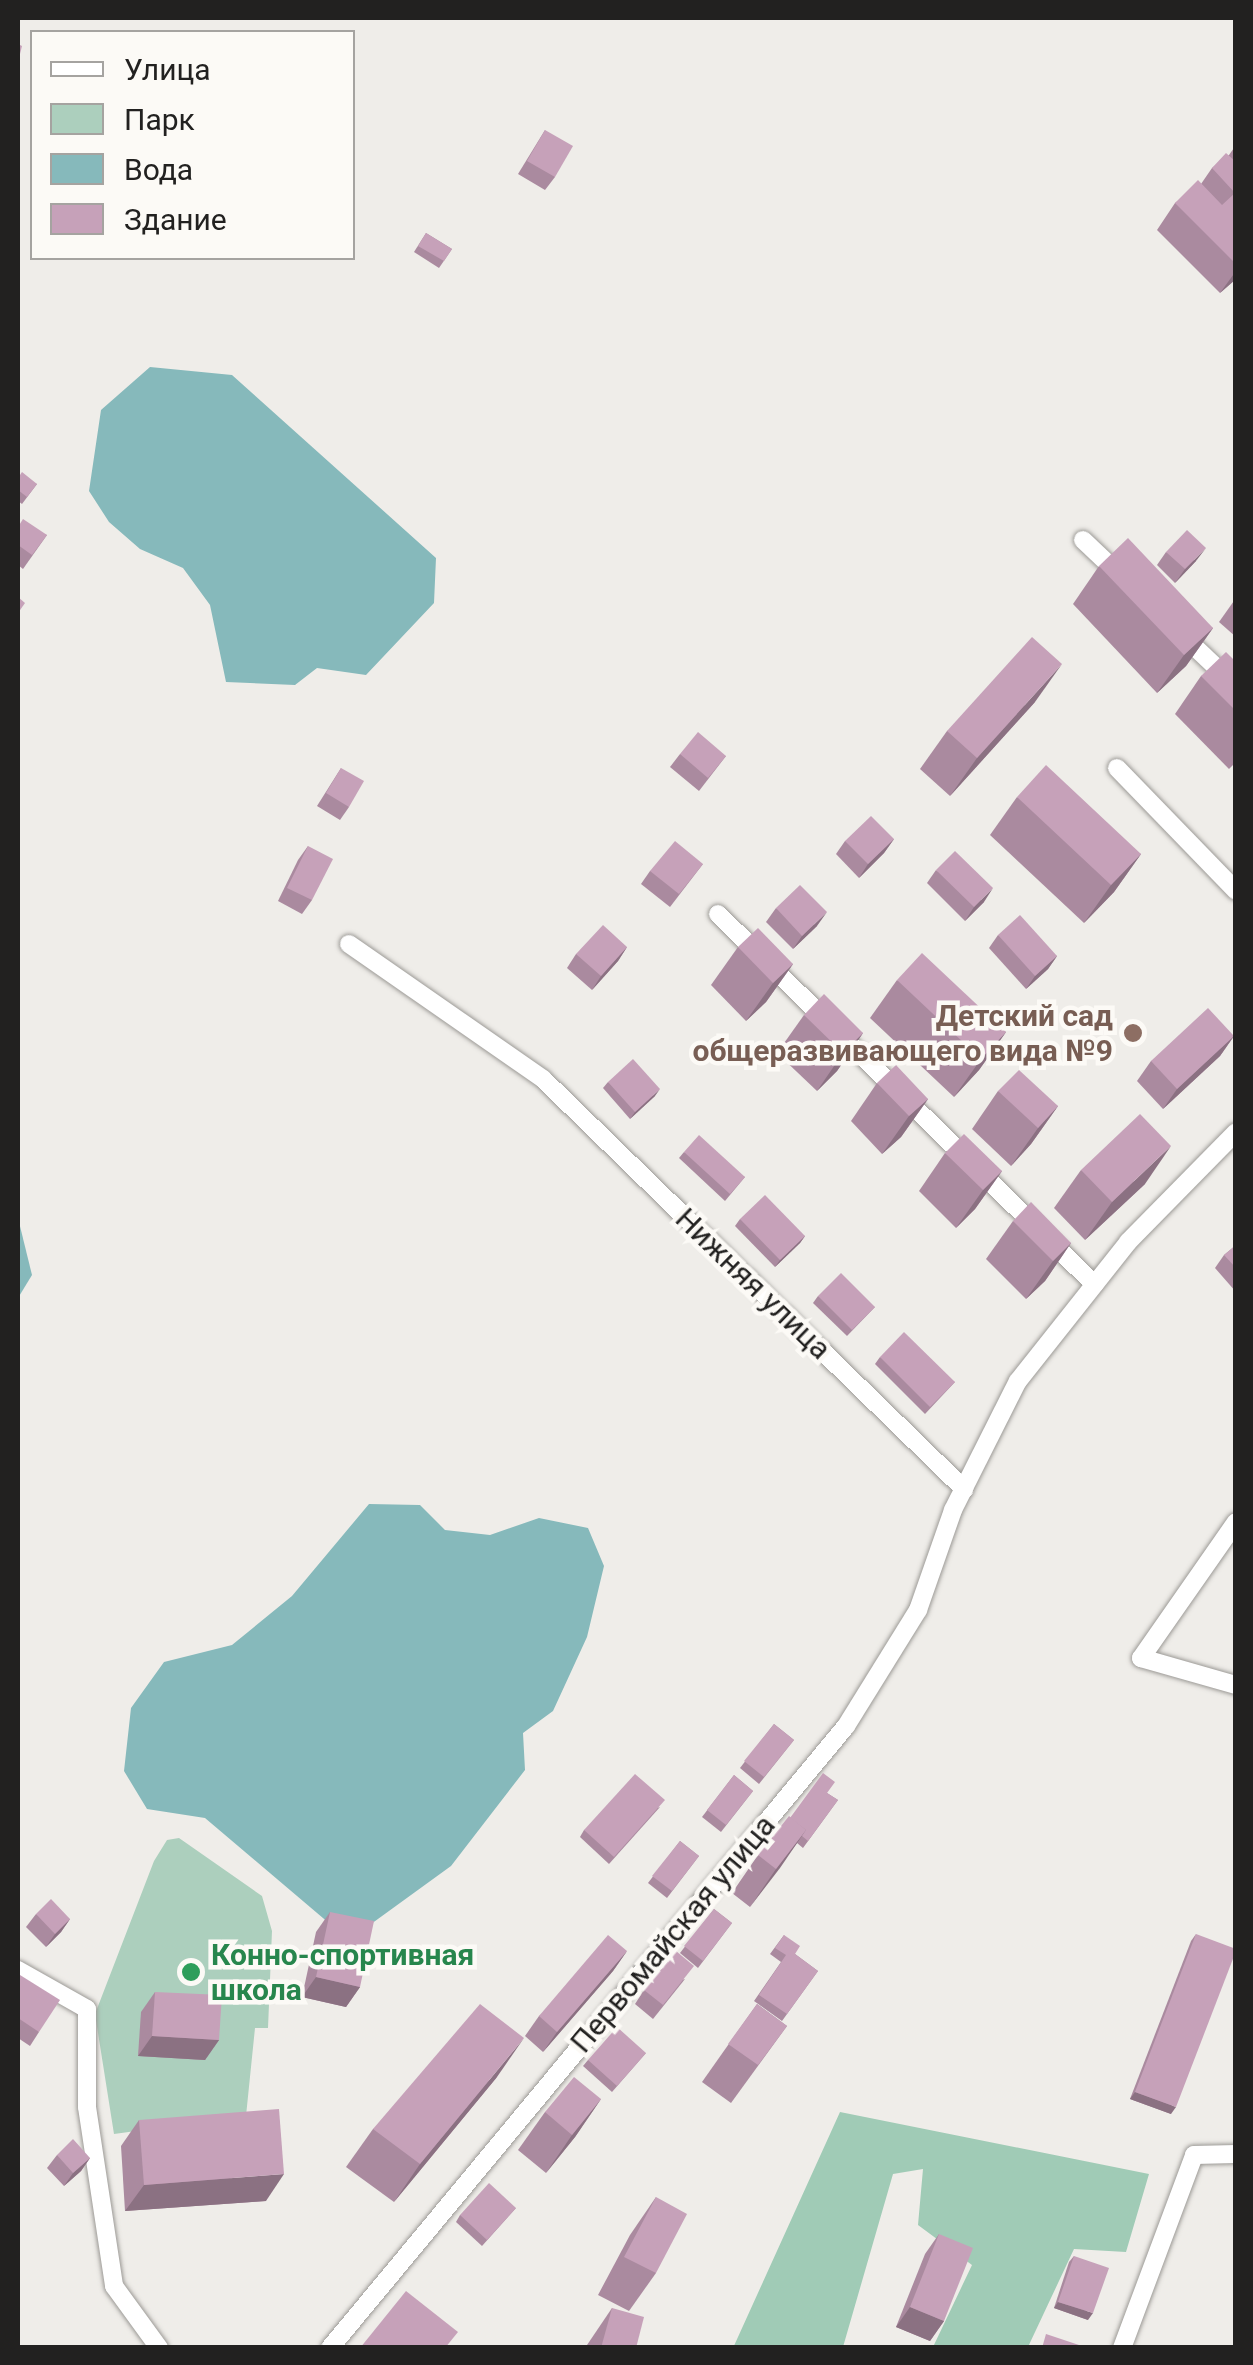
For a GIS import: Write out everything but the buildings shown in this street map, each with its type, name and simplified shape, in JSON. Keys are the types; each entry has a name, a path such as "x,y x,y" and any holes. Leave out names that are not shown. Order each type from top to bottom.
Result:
{"street":[{"path":"1083,540 1138,593"},
{"path":"1166,620 1236,686"},
{"path":"1118,768 1236,891"},
{"path":"718,914 1094,1284"},
{"name":"Нижняя улица","path":"349,944 543,1079 964,1489"},
{"name":"Первомайская улица","path":"330,2348 846,1726 918,1610 964,1489 1018,1381 1094,1284 1236,1132"},
{"path":"1236,1522 1141,1658 1236,1685"},
{"path":"18,1970 87,2009 87,2108 114,2286 159,2348"},
{"path":"1122,2348 1194,2155 1236,2154"}],"green space":[{"name":"Конно-спортивная школа","path":"179,1838 262,1896 272,1931 268,2028 255,2028 246,2116 114,2134 95,2014 154,1861 167,1840"},
{"path":"840,2112 1149,2174 1126,2252 1074,2249 1028,2347 933,2347 972,2265 918,2225 923,2169 893,2174 843,2347 733,2348"}],"water":[{"path":"150,367 232,375 436,558 434,603 366,675 317,668 295,685 226,682 210,605 183,568 140,549 109,522 89,491 101,410"},
{"path":"18,1218 32,1275 18,1298"},
{"path":"369,1504 420,1505 445,1530 490,1535 539,1518 588,1528 604,1566 587,1637 553,1711 523,1733 525,1770 451,1866 360,1932 330,1924 205,1818 147,1809 124,1771 131,1708 164,1662 232,1645 292,1596"}],"place":[{"name":"Детский сад общеразвивающего вида №9","path":"1133,1033"},
{"name":"Конно-спортивная школа","path":"191,1972"}]}
